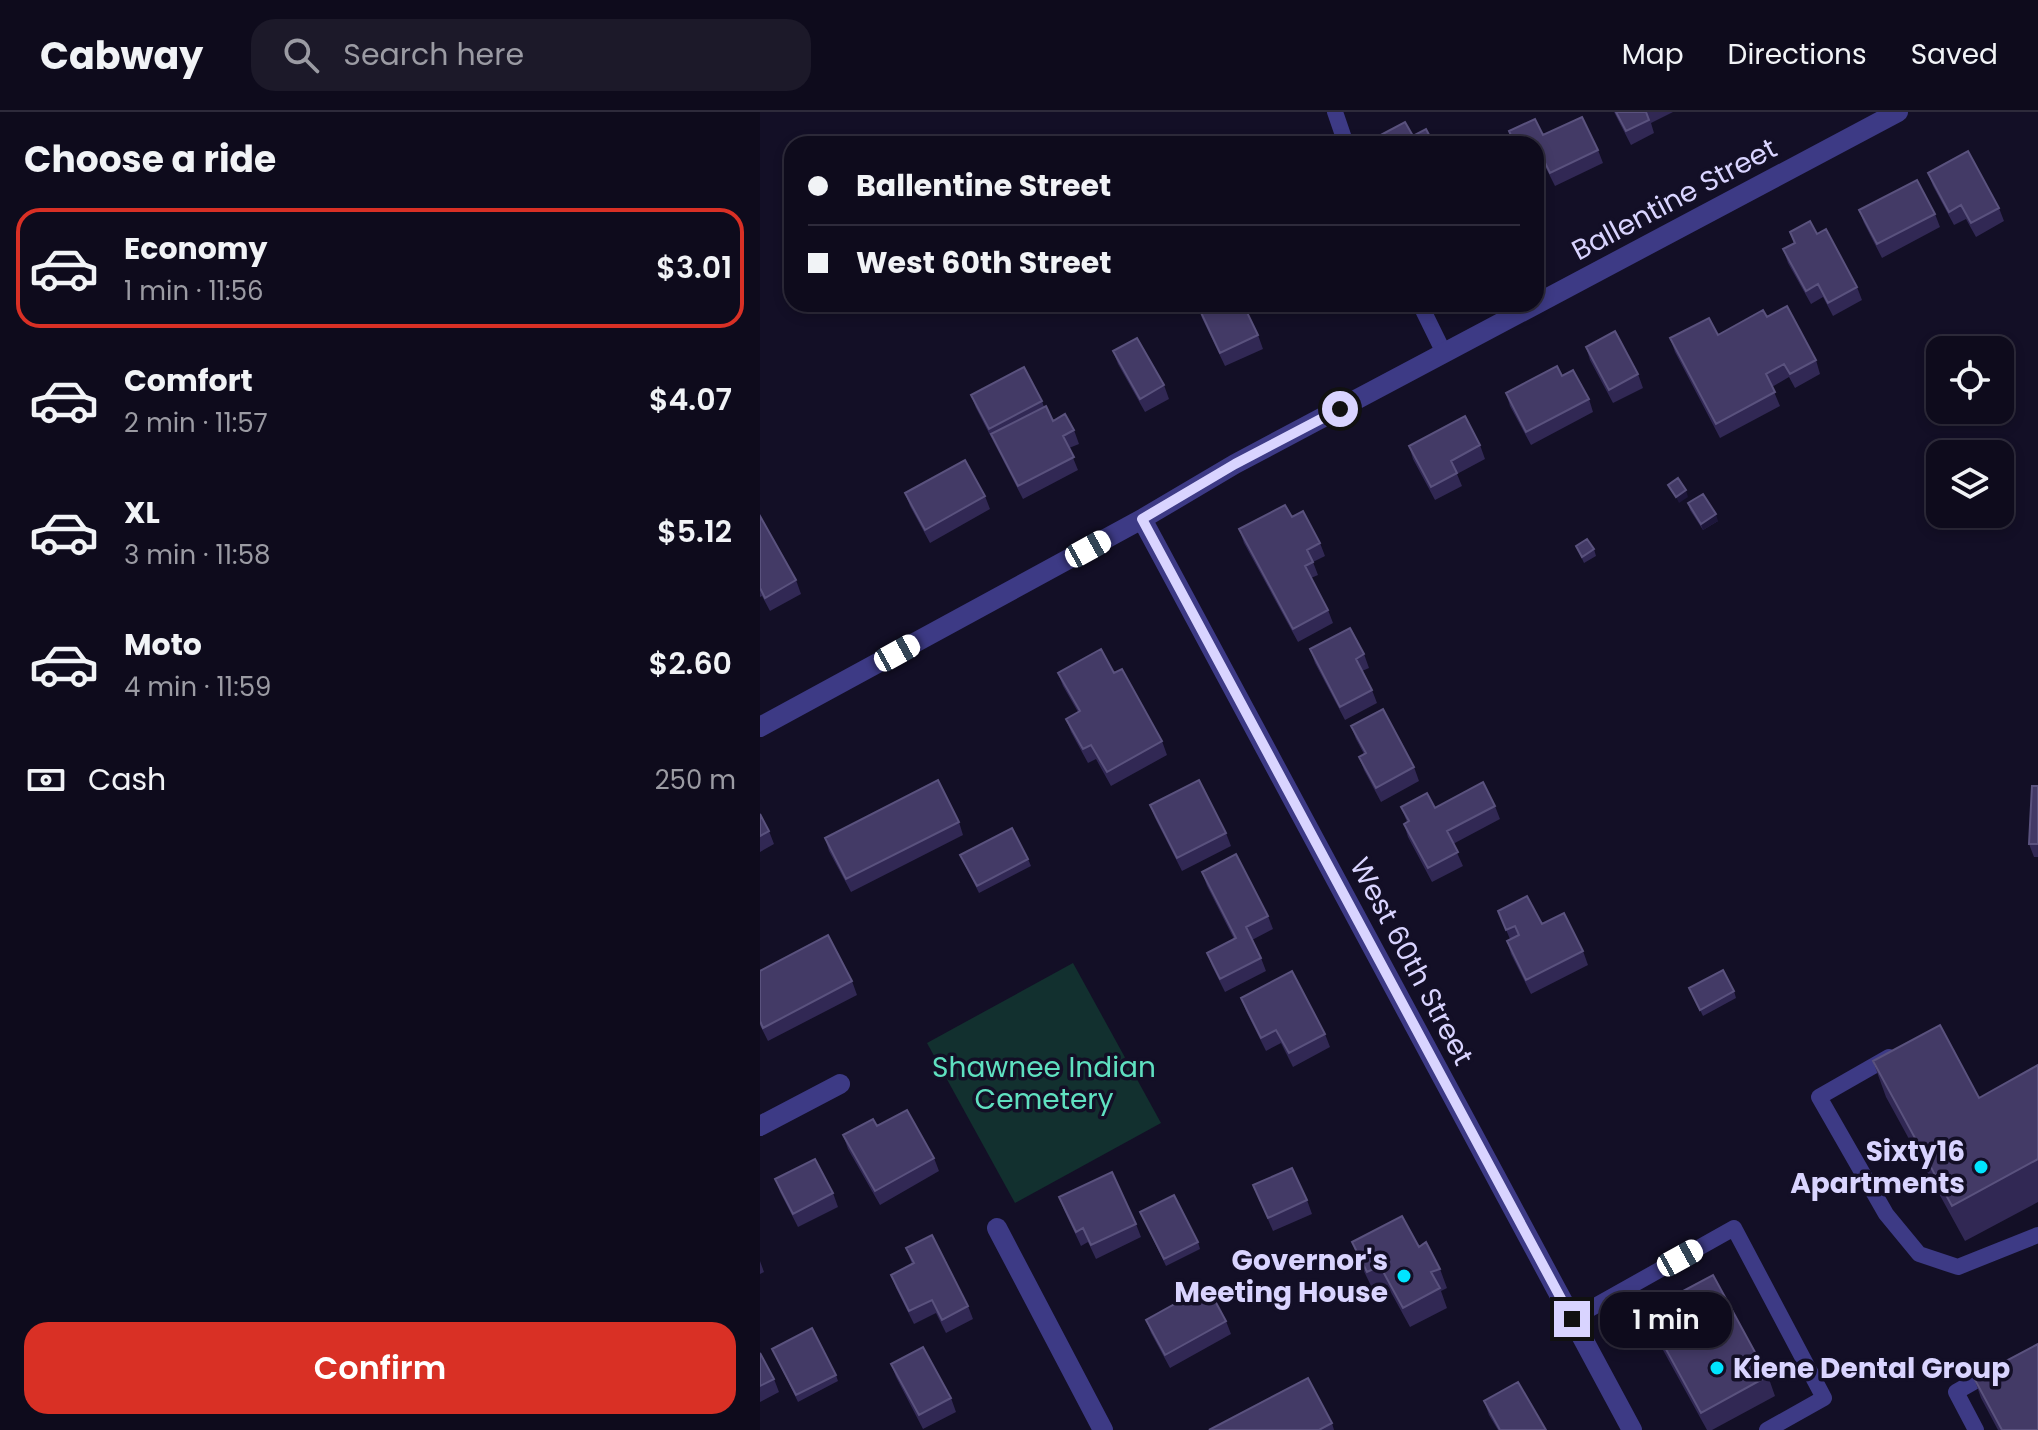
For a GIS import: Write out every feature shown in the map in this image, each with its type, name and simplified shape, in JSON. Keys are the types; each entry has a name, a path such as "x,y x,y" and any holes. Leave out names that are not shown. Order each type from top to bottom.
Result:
{"street":[{"name":"Ballentine Street","path":"1544,300 1898,112"},
{"name":"Ballentine Street","path":"760,727 1142,519 1235,464 1521,312"},
{"name":"West 60th Street","path":"1142,519 1632,1430"},
{"path":"760,1126 840,1084"},
{"path":"997,1228 1103,1430"}],"lane":[{"path":"1335,112 1343,136"},
{"path":"1424,312 1444,353"},
{"path":"1889,1057 1819,1097 1886,1214 1919,1254 1958,1267 2038,1235"},
{"path":"1572,1319 1734,1228 1824,1398 1767,1430"},
{"path":"1976,1430 1956,1392 2011,1361"}],"green space":[{"name":"Shawnee Indian Cemetery","path":"1073,963 1161,1123 1015,1203 927,1043"}],"building":[{"path":"1616,112 1646,112 1649,120 1626,131"},
{"path":"1582,117 1598,150 1550,173 1544,161 1544,136 1511,136 1509,131 1535,119 1543,135"},
{"path":"1405,122 1413,136 1379,136"},
{"path":"1426,129 1430,136 1413,136"},
{"path":"1968,151 1999,208 1971,223 1961,205 1949,212 1928,173"},
{"path":"1917,180 1935,214 1877,244 1859,210"},
{"path":"1810,221 1817,234 1826,229 1857,287 1828,303 1818,284 1806,291 1783,249 1795,243 1790,232"},
{"path":"1787,306 1816,360 1790,374 1784,364 1766,374 1775,392 1716,424 1670,338 1709,318 1718,335 1763,310 1767,317"},
{"path":"1201,312 1247,312 1258,335 1220,353"},
{"path":"1615,331 1638,374 1609,390 1586,347"},
{"path":"1137,338 1164,385 1140,399 1113,351"},
{"path":"1557,366 1562,376 1573,370 1589,399 1526,432 1506,393"},
{"path":"1024,367 1042,401 989,429 971,395"},
{"path":"1046,406 1053,421 1065,414 1074,430 1063,436 1074,457 1018,486 991,434"},
{"path":"1465,416 1480,445 1451,461 1457,473 1431,487 1409,446"},
{"path":"965,460 985,496 925,530 905,493"},
{"path":"1678,478 1686,490 1676,497 1668,485"},
{"path":"1703,494 1716,514 1701,524 1688,503"},
{"path":"1285,505 1292,517 1303,511 1320,543 1307,550 1313,562 1305,566 1328,610 1293,629 1239,529"},
{"path":"760,516 796,580 765,598 760,588"},
{"path":"1587,539 1594,549 1582,557 1576,546"},
{"path":"1350,628 1364,654 1356,659 1372,690 1340,707 1310,649"},
{"path":"1101,649 1114,673 1122,669 1162,741 1107,772 1091,745 1083,749 1066,719 1080,711 1058,673"},
{"path":"1383,709 1414,767 1376,788 1359,757 1366,753 1351,726"},
{"path":"938,780 959,822 846,879 825,838"},
{"path":"1199,780 1226,833 1177,858 1150,805"},
{"path":"1483,782 1495,806 1447,831 1458,852 1428,868 1404,824 1409,821 1401,807 1427,793 1435,808"},
{"path":"2032,786 2038,786 2038,844 2029,844"},
{"path":"760,814 769,831 760,836"},
{"path":"1012,828 1028,859 977,886 960,855"},
{"path":"1236,854 1268,916 1246,927 1261,958 1220,979 1207,953 1236,938 1202,872"},
{"path":"1527,896 1542,924 1564,913 1583,951 1526,980 1507,941 1519,935 1515,926 1506,930 1498,911"},
{"path":"828,935 852,981 763,1028 760,1021 760,971"},
{"path":"1723,970 1734,991 1700,1010 1689,988"},
{"path":"1292,971 1325,1034 1289,1053 1276,1030 1261,1038 1241,998"},
{"name":"Sixty16 Apartments","path":"1940,1025 1979,1098 2038,1065 2038,1159 1952,1206 1873,1061"},
{"path":"907,1110 934,1158 875,1191 843,1135 873,1119 877,1126"},
{"path":"815,1159 833,1193 793,1214 775,1179"},
{"path":"1292,1168 1307,1200 1268,1218 1253,1185"},
{"path":"1112,1172 1136,1224 1091,1245 1083,1228 1076,1232 1059,1197"},
{"path":"1174,1195 1198,1242 1164,1259 1140,1212"},
{"name":"Governor's Meeting House","path":"1402,1216 1419,1247 1426,1242 1440,1269 1431,1272 1440,1288 1403,1308 1380,1266 1367,1272 1352,1242"},
{"path":"932,1235 968,1306 942,1320 932,1300 909,1311 891,1275 914,1263 906,1248"},
{"name":"Kiene Dental Group","path":"1713,1275 1768,1376 1701,1413 1651,1322 1676,1309 1670,1298"},
{"path":"1207,1286 1226,1321 1165,1355 1146,1320"},
{"path":"812,1328 836,1375 796,1395 772,1349"},
{"path":"2038,1344 2038,1430 2002,1430 1974,1378"},
{"path":"923,1347 951,1398 919,1415 891,1364"},
{"path":"760,1353 774,1379 760,1386"},
{"path":"1308,1378 1332,1423 1319,1430 1209,1430"},
{"path":"1518,1382 1546,1430 1500,1430 1484,1401"}],"place":[{"name":"Sixty16 Apartments","path":"1981,1167"},
{"name":"Governor's Meeting House","path":"1404,1276"},
{"name":"Kiene Dental Group","path":"1717,1368"}],"route":[{"path":"1340,409 1235,464 1142,519 1572,1319"}]}
